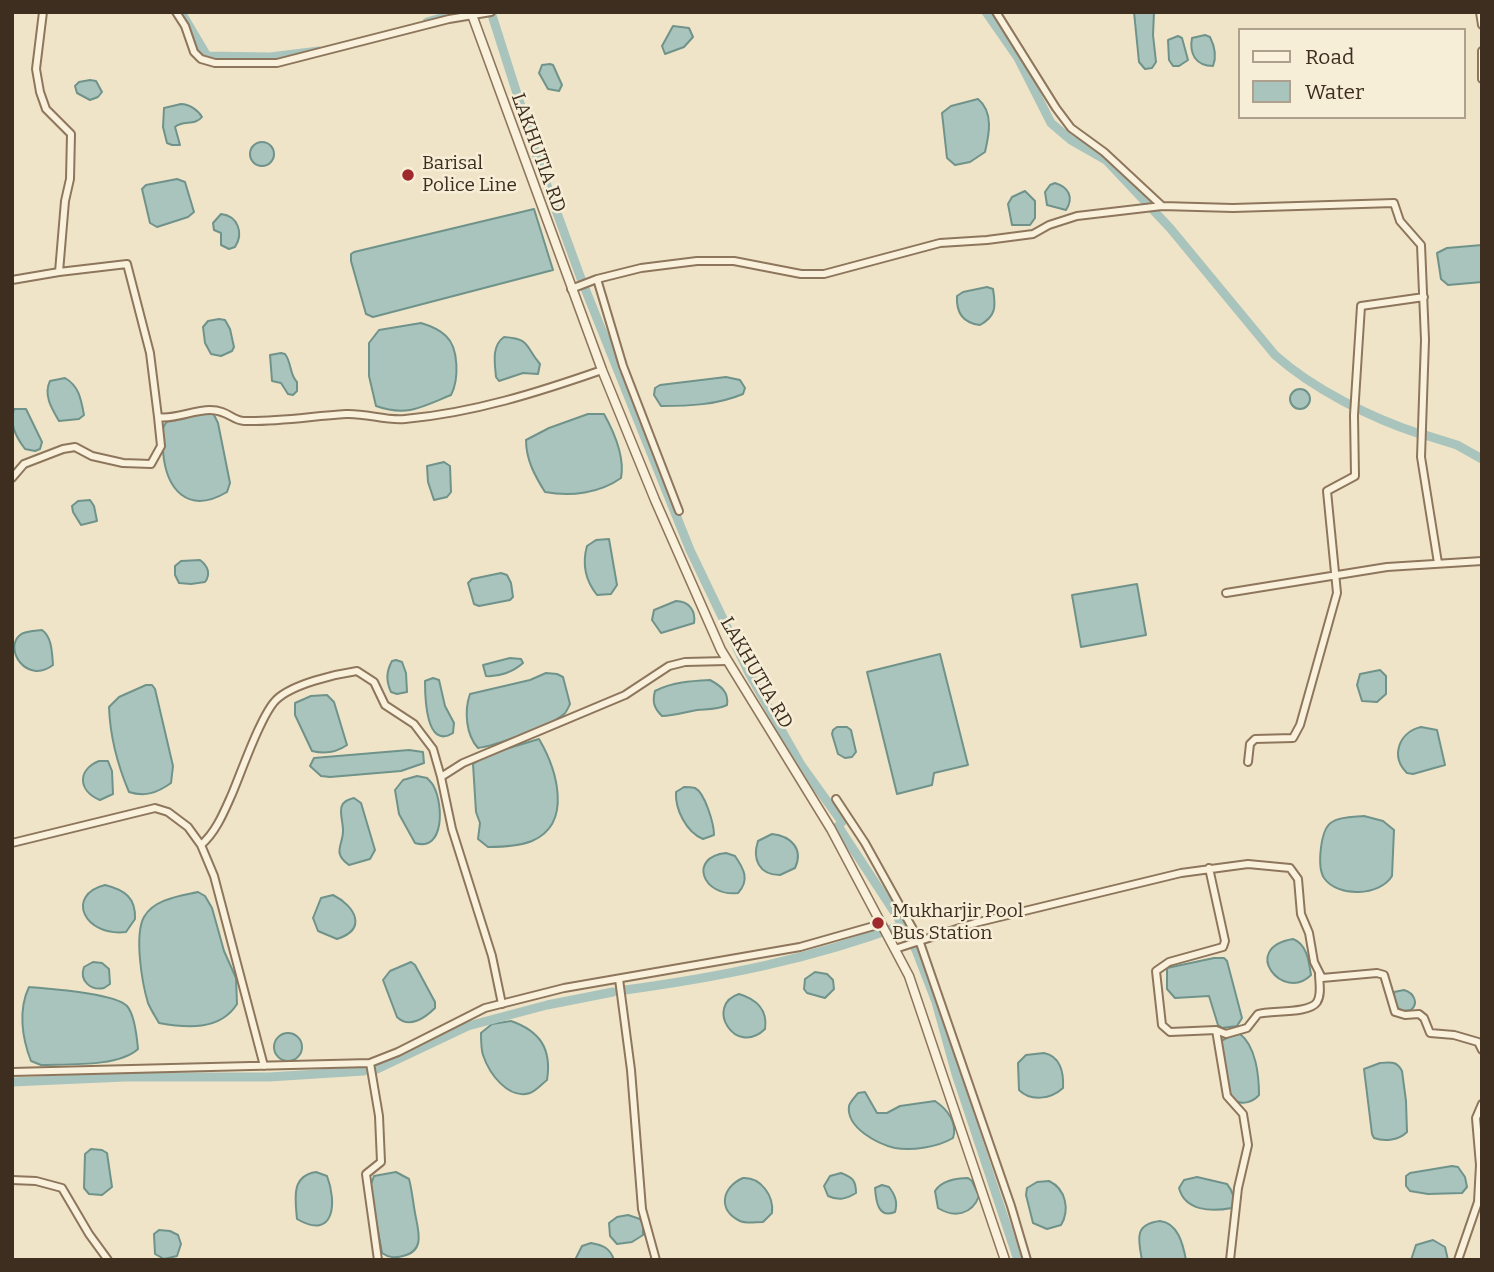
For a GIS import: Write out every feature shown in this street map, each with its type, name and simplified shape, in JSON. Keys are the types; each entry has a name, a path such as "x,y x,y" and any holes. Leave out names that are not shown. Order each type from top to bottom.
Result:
{"street":[{"path":"43,12 36,69 40,92 46,109 71,134 70,179 65,201 59,272"},
{"path":"176,12 185,26 194,52 201,59 215,63 277,63 449,19 491,12"},
{"path":"996,12 1070,128 1114,161 1162,206"},
{"path":"1480,12 1482,25"},
{"name":"LAKHUTIA RD","path":"471,14 603,370 655,500 720,650 831,829 909,976 1005,1260"},
{"path":"1482,51 1482,79"},
{"path":"572,289 597,279 641,268 697,261 734,261 801,275 824,274 940,243 1033,233 1077,216 1162,206 1233,208 1394,203 1400,220 1421,245 1424,297 1421,457 1438,563"},
{"path":"12,279 127,264 150,353 160,446 151,464 122,463 92,456 75,447 63,449 24,464 12,478"},
{"path":"597,279 624,366 678,510"},
{"path":"1248,762 1250,744 1255,739 1293,738 1300,725 1337,593 1327,491 1355,476 1354,415 1360,306 1424,297"},
{"path":"158,417 212,410 227,411 240,422 347,414 402,419 532,395 603,370"},
{"path":"1226,593 1387,567 1482,561"},
{"path":"442,777 463,763 625,695 669,666 685,662 727,661"},
{"path":"201,845 211,837 227,807 264,721 276,700 329,675 358,671 374,682 385,705 414,724 433,749 442,777 452,829 492,956 502,1004"},
{"path":"836,799 865,843 919,940 1011,1206 1027,1260"},
{"path":"12,843 142,809 155,808 168,812 188,827 201,845 214,876 264,1066"},
{"path":"895,949 1068,899 1209,868 1248,864 1290,868 1298,879 1301,914 1309,933 1319,974 1320,991 1314,1005 1305,1009 1258,1014 1247,1028 1226,1034 1216,1030 1170,1032 1162,1025 1156,971 1169,962 1223,947 1225,941 1209,868"},
{"path":"12,1072 370,1063 398,1052 485,1008 564,988 800,947 881,924"},
{"path":"1319,974 1322,978 1377,973 1384,975 1395,1012 1405,1015 1419,1014 1424,1018 1430,1033 1478,1042 1482,1049"},
{"path":"619,979 631,1070 642,1209 656,1260"},
{"path":"1216,1030 1227,1096 1242,1114 1248,1145 1238,1188 1230,1260"},
{"path":"370,1063 380,1128 381,1162 366,1174 378,1260"},
{"path":"1458,1260 1478,1202 1480,1165 1476,1118 1482,1104"},
{"path":"12,1180 36,1181 62,1188 108,1260"}],"water":[{"path":"1134,12 1154,12 1156,62 1152,68 1145,69 1139,62"},
{"path":"673,26 689,28 693,37 684,47 665,54 662,46"},
{"path":"1205,35 1210,37 1214,48 1213,66 1202,64 1193,54 1192,38"},
{"path":"1178,36 1182,38 1188,60 1179,66 1173,66 1169,60 1168,40"},
{"path":"542,65 553,65 562,85 559,91 548,89 539,73"},
{"path":"96,81 102,92 90,100 77,93 75,86 79,82"},
{"path":"978,99 988,117 989,131 985,152 970,162 955,165 947,158 942,113 951,106"},
{"path":"181,104 193,108 202,117 175,127 180,145 172,145 167,143 163,127 164,108"},
{"path":"262,142 270,146 274,154 270,162 262,166 254,162 250,154 254,146"},
{"path":"177,179 185,182 194,212 188,217 157,227 150,223 142,189 146,185"},
{"path":"1055,183 1064,187 1069,194 1070,201 1066,210 1047,205 1045,192"},
{"path":"1025,191 1035,201 1035,218 1030,225 1012,225 1008,204 1012,197"},
{"path":"534,209 553,270 373,317 366,314 351,261 351,254 354,252"},
{"path":"221,214 232,218 238,226 238,242 235,247 229,249 221,245 221,233 214,230 213,223"},
{"path":"1482,245 1482,282 1448,285 1441,279 1437,253 1447,248"},
{"path":"987,287 993,289 992,314 980,325 969,322 959,312 957,296 963,292"},
{"path":"225,320 230,329 234,347 232,351 221,356 211,354 205,343 203,327 208,321"},
{"path":"421,323 443,334 453,348 456,373 451,395 406,411 376,406 369,376 369,343 379,330"},
{"path":"504,337 519,339 526,344 540,364 538,374 523,373 499,381 496,377 495,356 497,345"},
{"path":"281,353 287,357 297,382 297,391 293,395 288,394 281,383 272,381 270,355"},
{"path":"726,377 740,380 745,388 743,394 713,403 671,406 661,406 654,395 655,388 660,385"},
{"path":"65,378 76,389 84,415 79,419 59,421 49,402 47,391 50,381"},
{"path":"1300,389 1307,392 1310,399 1307,406 1300,409 1293,406 1290,399 1293,392"},
{"path":"14,409 26,409 42,442 40,449 25,449 13,425"},
{"path":"213,413 218,423 230,483 227,492 201,501 182,495 174,487 165,465 162,434 165,424 173,418"},
{"path":"588,414 604,414 608,421 620,453 621,478 604,487 585,492 545,492 529,461 526,440 549,428"},
{"path":"444,462 450,466 451,492 447,497 434,500 428,482 427,466"},
{"path":"90,500 97,521 81,525 72,506 78,501"},
{"path":"609,539 617,585 611,594 597,595 587,578 587,546 596,540"},
{"path":"200,560 208,570 205,582 179,583 175,566 181,561"},
{"path":"501,573 507,575 511,583 513,597 510,600 479,606 474,604 468,583 472,579"},
{"path":"1137,584 1146,635 1081,647 1072,595"},
{"path":"676,601 691,608 694,623 661,633 652,620 654,610"},
{"path":"42,630 50,641 53,665 34,671 20,663 14,648 15,641 22,634"},
{"path":"940,654 968,765 934,773 932,785 897,794 867,672"},
{"path":"510,658 521,659 523,663 506,673 486,676 483,665"},
{"path":"392,661 402,662 406,673 407,692 397,694 391,692 387,677"},
{"path":"1380,670 1386,676 1386,694 1377,702 1362,701 1357,685 1360,674"},
{"path":"546,673 563,677 570,704 565,713 548,724 478,748 467,722 470,694 530,680"},
{"path":"433,678 439,680 445,706 454,723 453,733 444,736 437,734 429,720 425,681"},
{"path":"710,680 723,690 727,696 727,705 716,709 662,716 655,707 655,691 661,688"},
{"path":"152,685 155,689 173,766 171,783 156,792 140,794 129,792 125,782 113,739 109,707 119,697"},
{"path":"327,695 334,702 347,745 330,752 312,751 295,715 295,703 311,696"},
{"path":"837,727 851,730 856,752 852,757 845,758 838,754 832,734"},
{"path":"1421,727 1437,730 1445,765 1413,774 1407,773 1399,759 1399,746 1407,734"},
{"path":"539,739 551,765 558,794 553,822 545,833 532,841 488,847 478,839 480,823 476,812 473,764 489,754"},
{"path":"409,750 423,752 424,763 401,771 330,777 321,776 310,766 314,758"},
{"path":"99,761 108,761 112,771 113,794 100,800 87,791 83,780 87,770"},
{"path":"417,776 427,778 432,784 439,804 437,834 425,844 415,843 399,814 395,790 403,780"},
{"path":"684,787 699,791 711,817 714,835 703,839 687,826 677,806 676,792"},
{"path":"354,798 361,803 375,850 370,859 349,865 339,852 343,835 341,809 344,802"},
{"path":"1364,816 1383,821 1394,830 1392,876 1386,883 1369,891 1339,889 1330,884 1322,873 1322,840 1332,822"},
{"path":"772,834 785,837 797,849 795,868 780,875 762,869 757,860 758,841"},
{"path":"726,853 735,856 743,870 744,884 738,893 726,893 716,889 704,876 707,862 714,856"},
{"path":"105,885 124,892 134,906 135,919 126,932 111,932 99,928 90,922 85,914 83,906 86,897 93,890"},
{"path":"198,892 205,896 212,908 224,951 236,978 237,1004 230,1013 212,1023 180,1026 159,1023 148,1003 143,984 139,947 141,925 148,911 154,906 168,899"},
{"path":"333,895 347,905 355,917 353,929 337,939 318,931 313,918 321,898"},
{"path":"1293,939 1304,949 1311,975 1300,982 1279,978 1271,971 1268,962 1269,952 1277,944"},
{"path":"1224,958 1227,961 1242,1018 1237,1026 1222,1028 1218,1025 1209,996 1175,998 1167,989 1167,968"},
{"path":"93,962 102,963 109,969 110,984 104,988 99,989 87,984 83,977 84,967"},
{"path":"411,962 435,1002 435,1008 422,1018 407,1022 397,1017 383,980 390,971"},
{"path":"815,972 827,974 833,980 834,989 825,998 807,993 804,989 805,979"},
{"path":"29,987 81,992 120,1002 127,1006 132,1015 138,1049 129,1055 106,1062 41,1065 31,1061 22,1024 23,1005"},
{"path":"1404,990 1414,998 1415,1004 1411,1010 1403,1011 1395,1006 1394,992"},
{"path":"739,994 760,1006 765,1016 765,1029 754,1036 734,1034 724,1018 724,1008 729,1000"},
{"path":"511,1021 536,1036 548,1059 547,1080 530,1093 514,1093 507,1089 490,1070 482,1053 481,1033 492,1024"},
{"path":"288,1033 298,1037 302,1047 298,1057 288,1061 278,1057 274,1047 278,1037"},
{"path":"1240,1034 1250,1046 1257,1071 1259,1095 1245,1103 1235,1101 1229,1092 1221,1041"},
{"path":"1044,1053 1054,1057 1060,1066 1063,1088 1047,1097 1035,1098 1019,1090 1018,1063 1026,1055"},
{"path":"1380,1063 1393,1063 1402,1071 1407,1132 1392,1140 1374,1138 1372,1134 1364,1069"},
{"path":"865,1092 877,1113 887,1113 900,1106 935,1101 950,1117 954,1127 953,1138 925,1148 909,1149 895,1148 872,1139 858,1128 849,1114 851,1101 858,1093"},
{"path":"91,1149 107,1153 112,1187 102,1195 89,1194 84,1188 85,1154"},
{"path":"1458,1167 1465,1177 1467,1187 1462,1193 1428,1194 1410,1191 1406,1186 1406,1176 1410,1173"},
{"path":"316,1172 327,1176 332,1207 326,1222 310,1225 297,1219 296,1189 302,1178"},
{"path":"396,1172 409,1179 419,1239 415,1250 395,1257 382,1253 370,1187 374,1176"},
{"path":"841,1173 853,1180 856,1193 842,1199 828,1196 824,1186 830,1176"},
{"path":"1197,1177 1227,1184 1233,1196 1232,1208 1200,1208 1187,1201 1179,1188 1184,1180"},
{"path":"743,1178 761,1184 771,1200 772,1213 763,1222 743,1222 733,1216 725,1205 730,1187"},
{"path":"968,1178 979,1196 972,1207 956,1214 938,1208 935,1191 941,1185"},
{"path":"1049,1181 1063,1194 1066,1207 1061,1225 1047,1229 1033,1223 1026,1195 1027,1188 1037,1182"},
{"path":"882,1185 889,1187 894,1196 895,1212 885,1213 879,1208 875,1188"},
{"path":"628,1215 640,1219 643,1235 632,1242 617,1244 610,1236 609,1223 617,1217"},
{"path":"1160,1221 1175,1230 1186,1260 1142,1260 1139,1239 1142,1229"},
{"path":"159,1230 178,1235 181,1244 177,1256 164,1259 155,1254 154,1234"},
{"path":"1433,1240 1445,1247 1448,1260 1411,1260 1416,1245"},
{"path":"591,1243 606,1248 614,1260 575,1260 582,1246"}],"waterway":[{"path":"181,12 207,56 270,57 319,51"},
{"path":"427,22 462,12"},
{"path":"491,12 541,169 580,276 690,550 749,673 801,765 842,822"},
{"path":"986,12 1018,58 1051,123 1071,140 1106,160 1170,228 1275,355 1290,368 1343,401 1382,420 1420,434"},
{"path":"1425,435 1457,445 1482,459"},
{"path":"838,826 916,950 936,1002 956,1074 1018,1260"},
{"path":"625,990 696,979 800,957 902,925"},
{"path":"375,1070 468,1026 547,1005 613,992"},
{"path":"12,1082 125,1077 269,1077 364,1071"}],"place":[{"name":"Barisal Police Line","path":"408,175"},
{"name":"Mukharjir Pool Bus Station","path":"878,923"}]}
